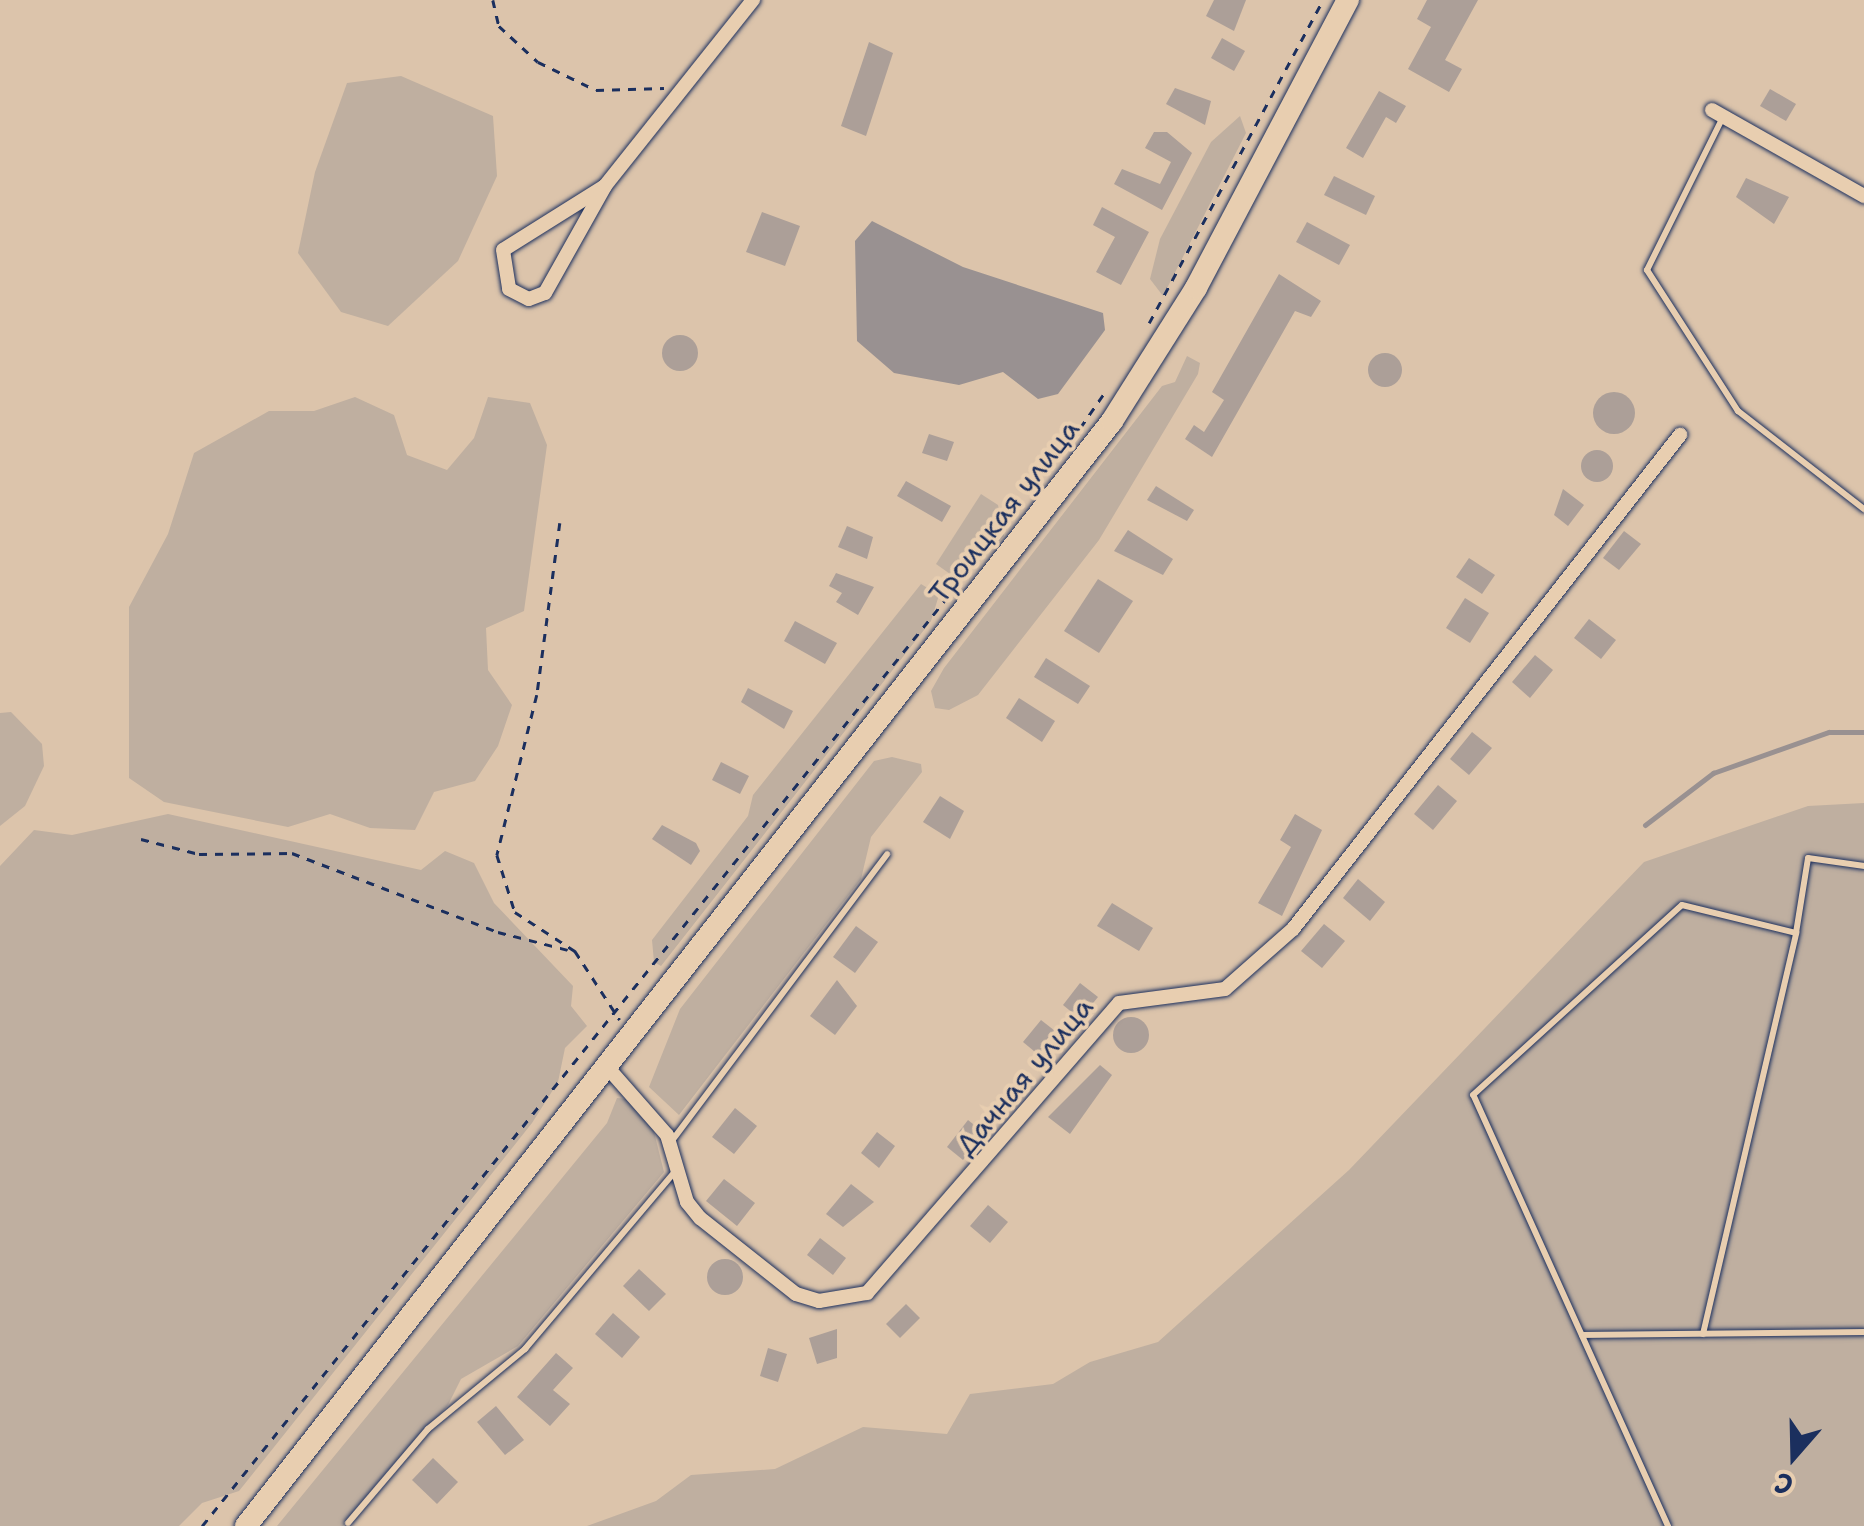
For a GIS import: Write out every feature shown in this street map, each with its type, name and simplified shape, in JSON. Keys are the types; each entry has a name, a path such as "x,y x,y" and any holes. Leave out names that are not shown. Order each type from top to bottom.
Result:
{"main road":[{"name":"Троицкая улица","path":"246,1526 1112,421 1196,288 1348,0"}],"street":[{"path":"605,186 503,250 509,289 530,299 545,292 605,186 753,0"},
{"path":"1718,113 1864,196"},
{"name":"Дачная улица","path":"608,1068 652,1112 670,1143 700,1218 796,1294 819,1301 868,1293 1119,1003 1224,989 1293,929 1680,436"}],"lane":[{"path":"1718,113 1647,270 1738,411 1864,509"},
{"path":"670,1143 887,854"},
{"path":"1703,1334 1796,933 1808,858 1864,866"},
{"path":"1668,1526 1474,1095 1682,905 1796,933"},
{"path":"348,1523 428,1429 525,1349 678,1168"},
{"path":"1582,1335 1864,1332"}],"path":[{"path":"494,0 499,26 538,62 596,90 686,84"},
{"path":"1140,338 1323,0"},
{"path":"1079,429 1113,381"},
{"path":"560,522 536,696 496,855 515,912 575,952 632,1038"},
{"path":"202,1526 612,1008 950,594"},
{"path":"140,840 199,854 292,853 498,932 575,952"}],"shaded area":[{"path":"401,76 493,116 497,176 458,261 388,326 341,312 298,253 315,172 347,83"},
{"path":"1240,116 1246,133 1163,296 1150,279 1160,239 1211,142"},
{"path":"872,221 963,267 1103,313 1105,330 1058,394 1038,399 1003,372 959,385 894,373 857,341 855,241"},
{"path":"1187,356 1200,363 1198,374 1099,540 978,695 949,710 935,708 931,691 944,668 1162,386 1175,382"},
{"path":"355,397 394,415 407,455 447,470 474,438 488,397 530,403 547,445 524,611 486,628 488,670 512,705 498,746 475,781 434,792 415,830 370,828 330,814 288,827 164,802 129,778 129,607 168,534 194,453 269,411 314,411"},
{"path":"981,494 998,505 1004,536 960,581 936,564"},
{"path":"921,584 939,595 931,621 661,966 654,962 652,940 748,816 753,795"},
{"path":"11,712 42,744 44,766 25,806 0,826 0,713"},
{"path":"892,757 921,764 922,772 871,837 861,879 679,1115 649,1087 680,1009 874,761"},
{"path":"1864,803 1864,1526 587,1526 656,1501 691,1475 775,1469 863,1427 947,1434 970,1394 1053,1384 1090,1362 1158,1342 1349,1170 1644,862 1808,806"},
{"path":"168,814 421,870 445,851 474,863 494,903 573,986 571,1006 587,1026 565,1048 558,1082 532,1123 239,1491 202,1503 179,1526 0,1526 0,866 34,830 72,835"},
{"path":"617,1098 636,1100 651,1120 664,1172 518,1346 461,1379 448,1405 343,1526 277,1526 607,1123"}],"building":[{"path":"1214,0 1246,0 1234,31 1206,16"},
{"path":"1427,0 1478,0 1445,60 1462,69 1449,92 1408,69 1431,27 1417,19"},
{"path":"1222,38 1245,51 1234,71 1211,58"},
{"path":"869,42 893,53 866,136 841,126"},
{"path":"1175,88 1211,101 1205,125 1166,104"},
{"path":"1770,89 1796,104 1786,121 1760,106"},
{"path":"1379,91 1406,106 1396,123 1386,117 1363,158 1346,148"},
{"path":"1154,132 1167,132 1192,153 1162,210 1114,184 1122,169 1160,184 1171,162 1145,148"},
{"path":"1334,176 1375,196 1366,215 1324,195"},
{"path":"1746,178 1789,197 1774,224 1736,197"},
{"path":"1102,207 1149,232 1121,285 1096,272 1115,237 1093,225"},
{"path":"762,212 800,226 785,266 746,252"},
{"path":"1307,222 1350,245 1339,265 1296,242"},
{"path":"1279,274 1321,301 1311,317 1295,311 1212,457 1185,439 1194,425 1204,432 1224,400 1212,392"},
{"path":"680,335 693,340 698,353 693,366 680,371 667,366 662,353 667,340"},
{"path":"1385,353 1397,358 1402,370 1397,382 1385,387 1373,382 1368,370 1373,358"},
{"path":"1614,392 1629,398 1635,413 1629,428 1614,434 1599,428 1593,413 1599,398"},
{"path":"929,434 954,442 947,461 922,453"},
{"path":"1597,450 1609,454 1613,466 1609,478 1597,482 1585,478 1581,466 1585,454"},
{"path":"906,481 951,506 942,522 897,496"},
{"path":"1156,486 1194,510 1187,521 1147,500"},
{"path":"1563,489 1584,505 1568,526 1554,515"},
{"path":"847,526 873,537 867,559 838,547"},
{"path":"1128,530 1173,559 1163,575 1114,551"},
{"path":"1624,531 1641,544 1619,570 1603,558"},
{"path":"1469,558 1495,575 1482,594 1456,577"},
{"path":"836,573 874,587 858,615 836,602 842,593 829,586"},
{"path":"1098,579 1133,601 1099,653 1064,631"},
{"path":"1465,598 1489,613 1470,643 1446,628"},
{"path":"1589,619 1616,640 1601,659 1574,638"},
{"path":"795,621 837,643 825,664 784,641"},
{"path":"1535,655 1553,670 1530,698 1512,682"},
{"path":"1046,658 1090,686 1078,704 1034,677"},
{"path":"748,688 793,711 784,729 741,702"},
{"path":"1019,698 1055,721 1042,742 1006,718"},
{"path":"1472,732 1492,748 1469,775 1450,759"},
{"path":"721,762 749,776 740,794 712,780"},
{"path":"1438,785 1457,801 1433,830 1414,814"},
{"path":"940,796 964,811 950,839 923,822"},
{"path":"1295,814 1322,830 1282,916 1258,903 1291,847 1280,840"},
{"path":"662,825 696,843 700,851 691,865 652,839"},
{"path":"1358,879 1385,902 1370,921 1343,898"},
{"path":"1112,903 1153,928 1139,951 1097,926"},
{"path":"1324,924 1345,941 1322,968 1301,951"},
{"path":"856,926 878,942 855,973 833,957"},
{"path":"837,980 857,1006 835,1035 810,1016"},
{"path":"1080,983 1098,997 1080,1019 1063,1005"},
{"path":"1131,1017 1143,1023 1149,1035 1143,1047 1131,1053 1119,1047 1113,1035 1119,1023"},
{"path":"1041,1020 1064,1038 1046,1061 1023,1042"},
{"path":"1100,1065 1112,1075 1070,1134 1048,1117"},
{"path":"735,1108 757,1126 734,1154 712,1137"},
{"path":"968,1120 984,1133 963,1160 947,1147"},
{"path":"877,1132 895,1146 879,1168 861,1153"},
{"path":"724,1179 755,1203 737,1226 706,1201"},
{"path":"851,1184 874,1202 843,1227 826,1214"},
{"path":"988,1205 1008,1222 990,1243 970,1226"},
{"path":"820,1238 846,1258 833,1275 807,1255"},
{"path":"725,1259 738,1264 743,1277 738,1290 725,1295 712,1290 707,1277 712,1264"},
{"path":"639,1269 666,1294 649,1311 623,1286"},
{"path":"906,1304 920,1318 900,1338 886,1324"},
{"path":"613,1313 640,1337 622,1358 595,1334"},
{"path":"837,1329 837,1358 817,1364 809,1338"},
{"path":"768,1348 787,1354 778,1382 760,1376"},
{"path":"556,1353 573,1368 553,1390 570,1404 550,1426 517,1397"},
{"path":"496,1406 524,1440 505,1455 477,1422"},
{"path":"433,1458 458,1482 437,1504 412,1480"}],"waterway":[{"path":"1645,825 1713,773 1829,732 1864,732"}]}
